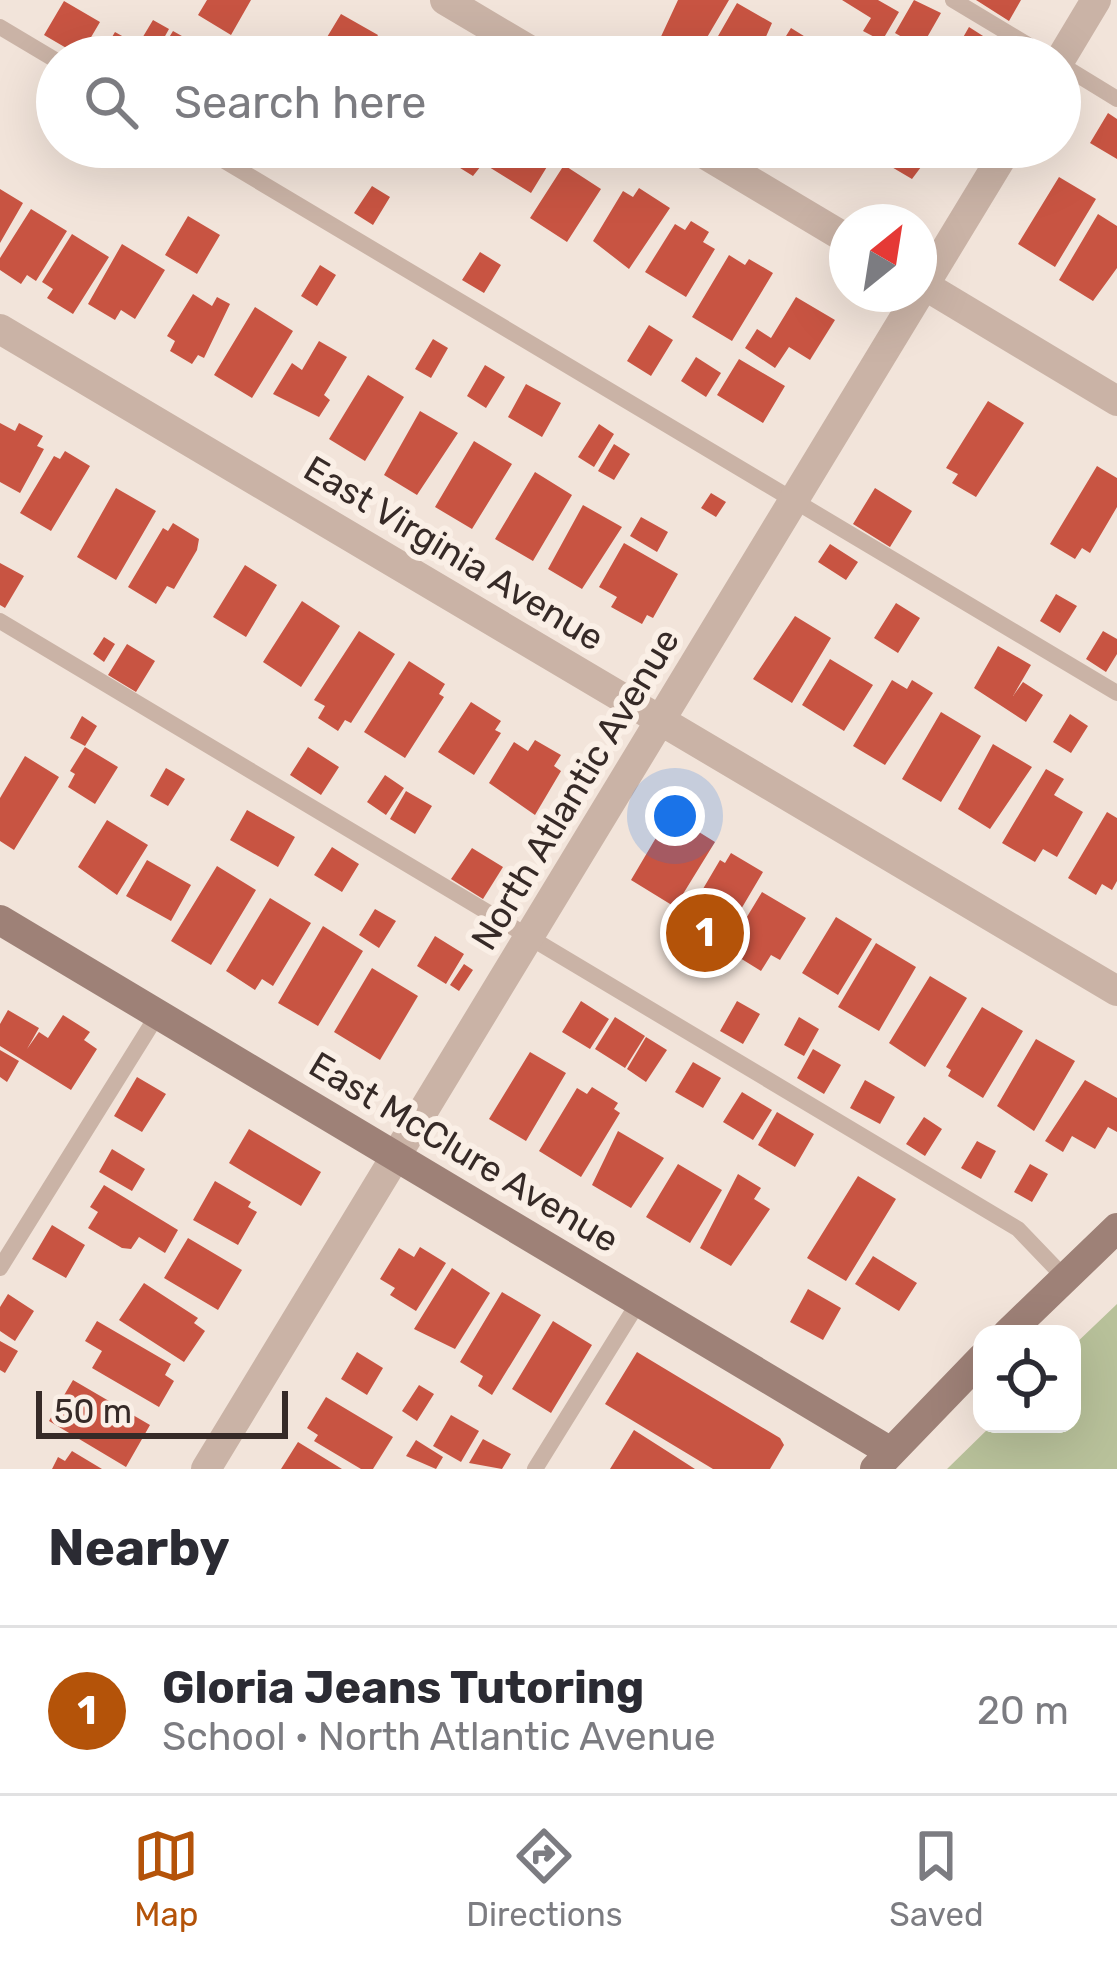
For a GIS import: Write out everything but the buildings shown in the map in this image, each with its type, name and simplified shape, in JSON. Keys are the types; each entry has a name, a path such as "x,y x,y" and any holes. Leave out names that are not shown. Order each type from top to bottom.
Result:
{"street":[{"path":"446,0 506,36"},
{"path":"1075,36 1096,0"},
{"path":"728,168 829,228"},
{"name":"North Atlantic Avenue","path":"937,260 995,168"},
{"path":"937,293 1117,400"},
{"name":"North Atlantic Avenue","path":"206,1469 662,722 906,312"},
{"name":"East Virginia Avenue","path":"0,328 1117,991"},
{"name":"East McClure Avenue","path":"0,920 398,1156 882,1460"},
{"path":"1016,1325 1117,1228"},
{"path":"882,1460 973,1367"}],"lane":[{"path":"953,0 1013,36"},
{"path":"0,27 36,48"},
{"path":"1081,75 1117,98"},
{"path":"236,168 1117,693"},
{"path":"0,621 1018,1229 1065,1278"},
{"path":"0,1268 158,1014"},
{"path":"535,1469 638,1303"}],"green space":[{"path":"1117,1304 1117,1469 947,1469 984,1433 1081,1433 1081,1338"}],"place":[{"name":"Gloria Jeans Tutoring","path":"705,933"}]}
